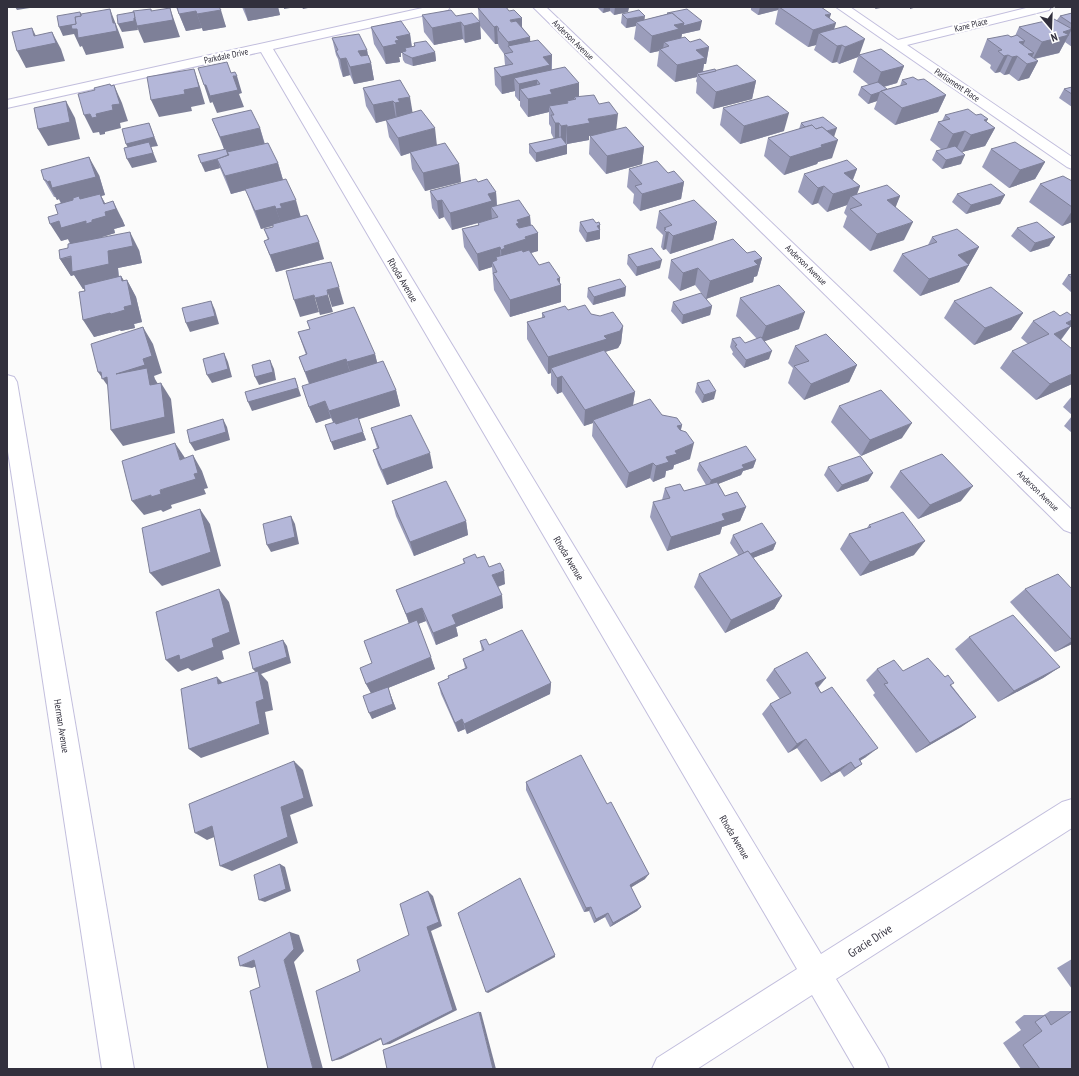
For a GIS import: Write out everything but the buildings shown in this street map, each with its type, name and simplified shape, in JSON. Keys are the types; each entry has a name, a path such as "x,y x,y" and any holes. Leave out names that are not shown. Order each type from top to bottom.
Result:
{"street":[{"name":"Parkdale Drive","path":"7,104 444,7"},
{"name":"Anderson Avenue","path":"540,7 1072,524"},
{"name":"Parliament Place","path":"842,7 1072,164"},
{"name":"Kane Place","path":"896,44 1045,7"},
{"name":"Rhoda Avenue","path":"265,47 873,1069"},
{"name":"Herman Avenue","path":"7,382 118,1069"},
{"name":"Gracie Drive","path":"668,1069 1072,812"}]}
